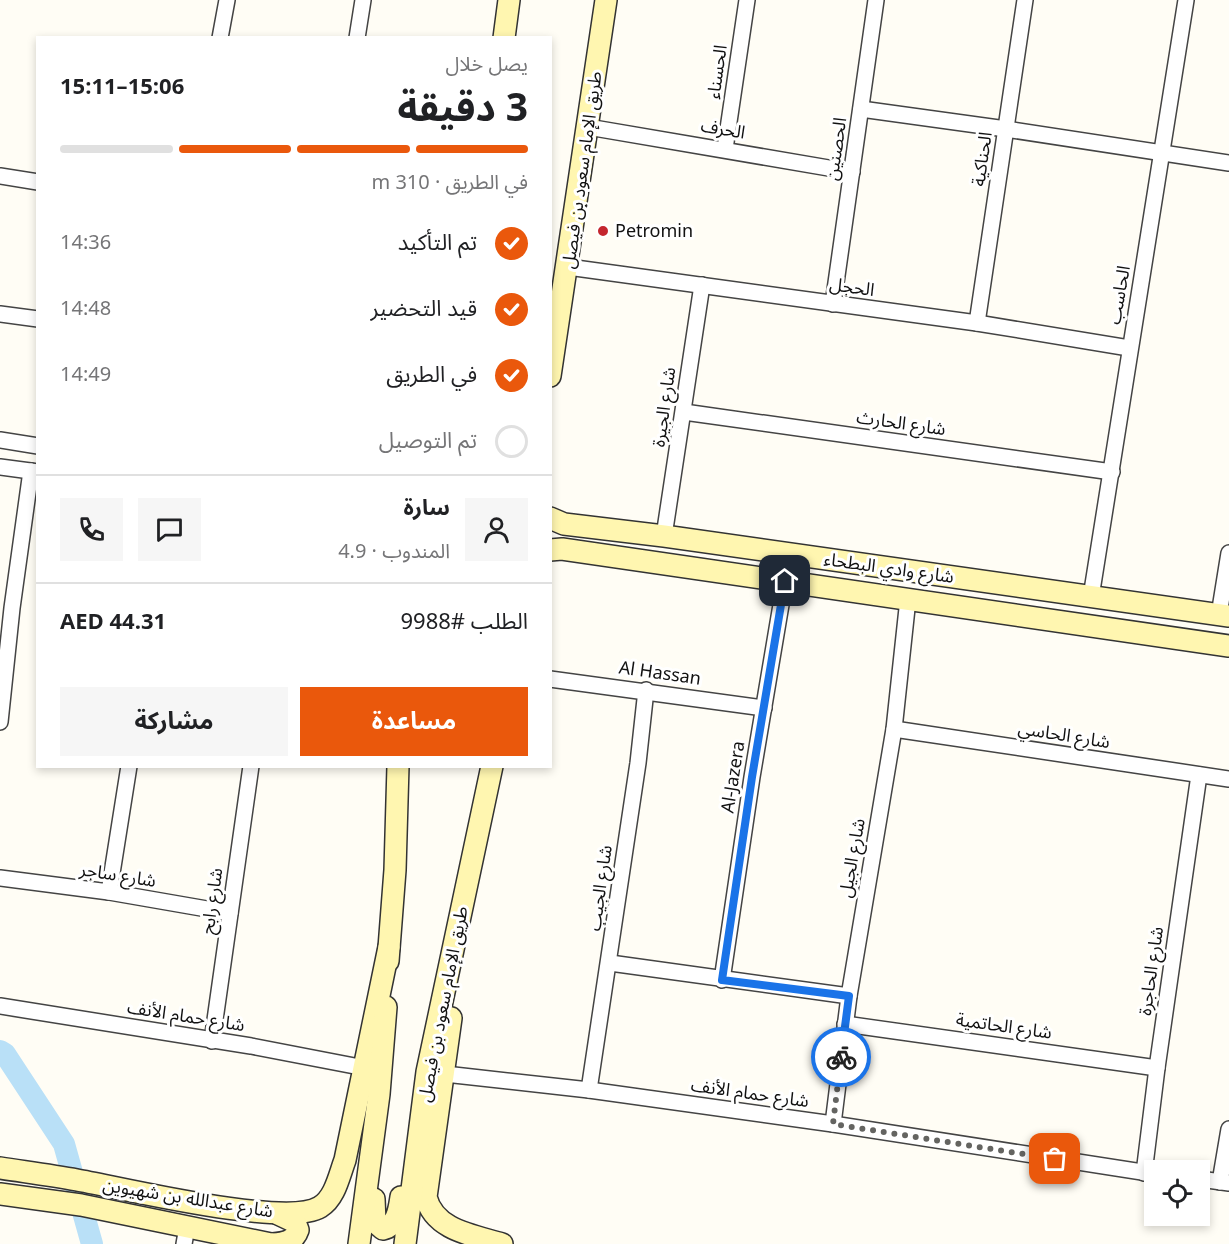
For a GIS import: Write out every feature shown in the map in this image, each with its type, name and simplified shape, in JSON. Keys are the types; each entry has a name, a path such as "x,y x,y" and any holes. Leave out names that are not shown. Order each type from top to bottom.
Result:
{"street":[{"path":"220,36 227,0"},
{"path":"357,36 363,0"},
{"path":"504,36 509,0"},
{"name":"طريق الإمام سعود بن فيصل","path":"552,364 606,0"},
{"name":"الحسناء","path":"725,149 747,0"},
{"name":"الحصنين","path":"832,304 876,0"},
{"name":"الحناكية","path":"977,324 1025,0"},
{"name":"الحاسب","path":"1091,597 1186,0"},
{"path":"861,109 1229,163"},
{"name":"الحرف","path":"588,127 852,172"},
{"path":"0,176 36,182"},
{"name":"الحجل","path":"568,267 977,324 1129,348"},
{"name":"شارع الجيرة","path":"664,536 702,285"},
{"path":"0,314 36,320"},
{"name":"شارع الحارث","path":"684,412 1112,472"},
{"path":"0,440 36,446"},
{"path":"0,467 34,472 6,607 0,722"},
{"name":"شارع وادي البطحاء","path":"552,519 564,524 664,536 1225,616"},
{"name":"شارع وادي البطحاء","path":"552,550 562,549 1226,645"},
{"path":"1226,645 1225,616 1229,553"},
{"name":"Al-Jazera","path":"722,980 785,581"},
{"name":"شارع الجيل","path":"833,1124 849,996 894,729 908,599"},
{"name":"Al Hassan","path":"552,679 646,690 764,708"},
{"name":"شارع الجيب","path":"589,1090 610,963 646,690"},
{"name":"شارع الحاسي","path":"894,729 1229,779"},
{"path":"109,892 129,768"},
{"name":"شارع رابح","path":"212,1041 252,768"},
{"path":"359,1244 385,1036 395,870 398,768"},
{"name":"طريق الإمام سعود بن فيصل","path":"405,1244 428,1072 492,768"},
{"name":"شارع الحاجرة","path":"1151,1160 1157,1068 1198,775"},
{"name":"شارع ساجر","path":"0,878 109,892 230,913"},
{"path":"458,930 451,1024 426,1197 429,1209 435,1218 447,1225 501,1244"},
{"name":"شارع عبدالله بن شهيوين","path":"0,1168 74,1179 201,1204 278,1214 307,1213 321,1207 337,1184 345,1160 389,947"},
{"path":"610,963 849,996"},
{"name":"شارع حمام الأنف","path":"0,1006 365,1068"},
{"name":"شارع الحاتمية","path":"845,1024 1157,1068"},
{"name":"شارع حمام الأنف","path":"445,1074 589,1090 833,1124 1144,1172"},
{"path":"376,1118 379,1153 374,1212 375,1222 383,1229 389,1228 398,1211 423,1106"},
{"path":"1210,1181 1225,1183 1229,1129"},
{"name":"شارع عبدالله بن شهيوين","path":"0,1194 81,1205 185,1236 272,1244"},
{"path":"272,1244 287,1242 294,1238 298,1230 296,1222 278,1214"},
{"path":"471,1244 477,1242 501,1244"}],"waterway":[{"path":"0,1051 5,1054 64,1144 92,1244"}],"way so far":[{"path":"841,1057 833,1124 1055,1159"}],"place":[{"name":"Petromin","path":"603,231"}],"route":[{"path":"785,581 752,777 722,980 849,996 841,1057"}]}
